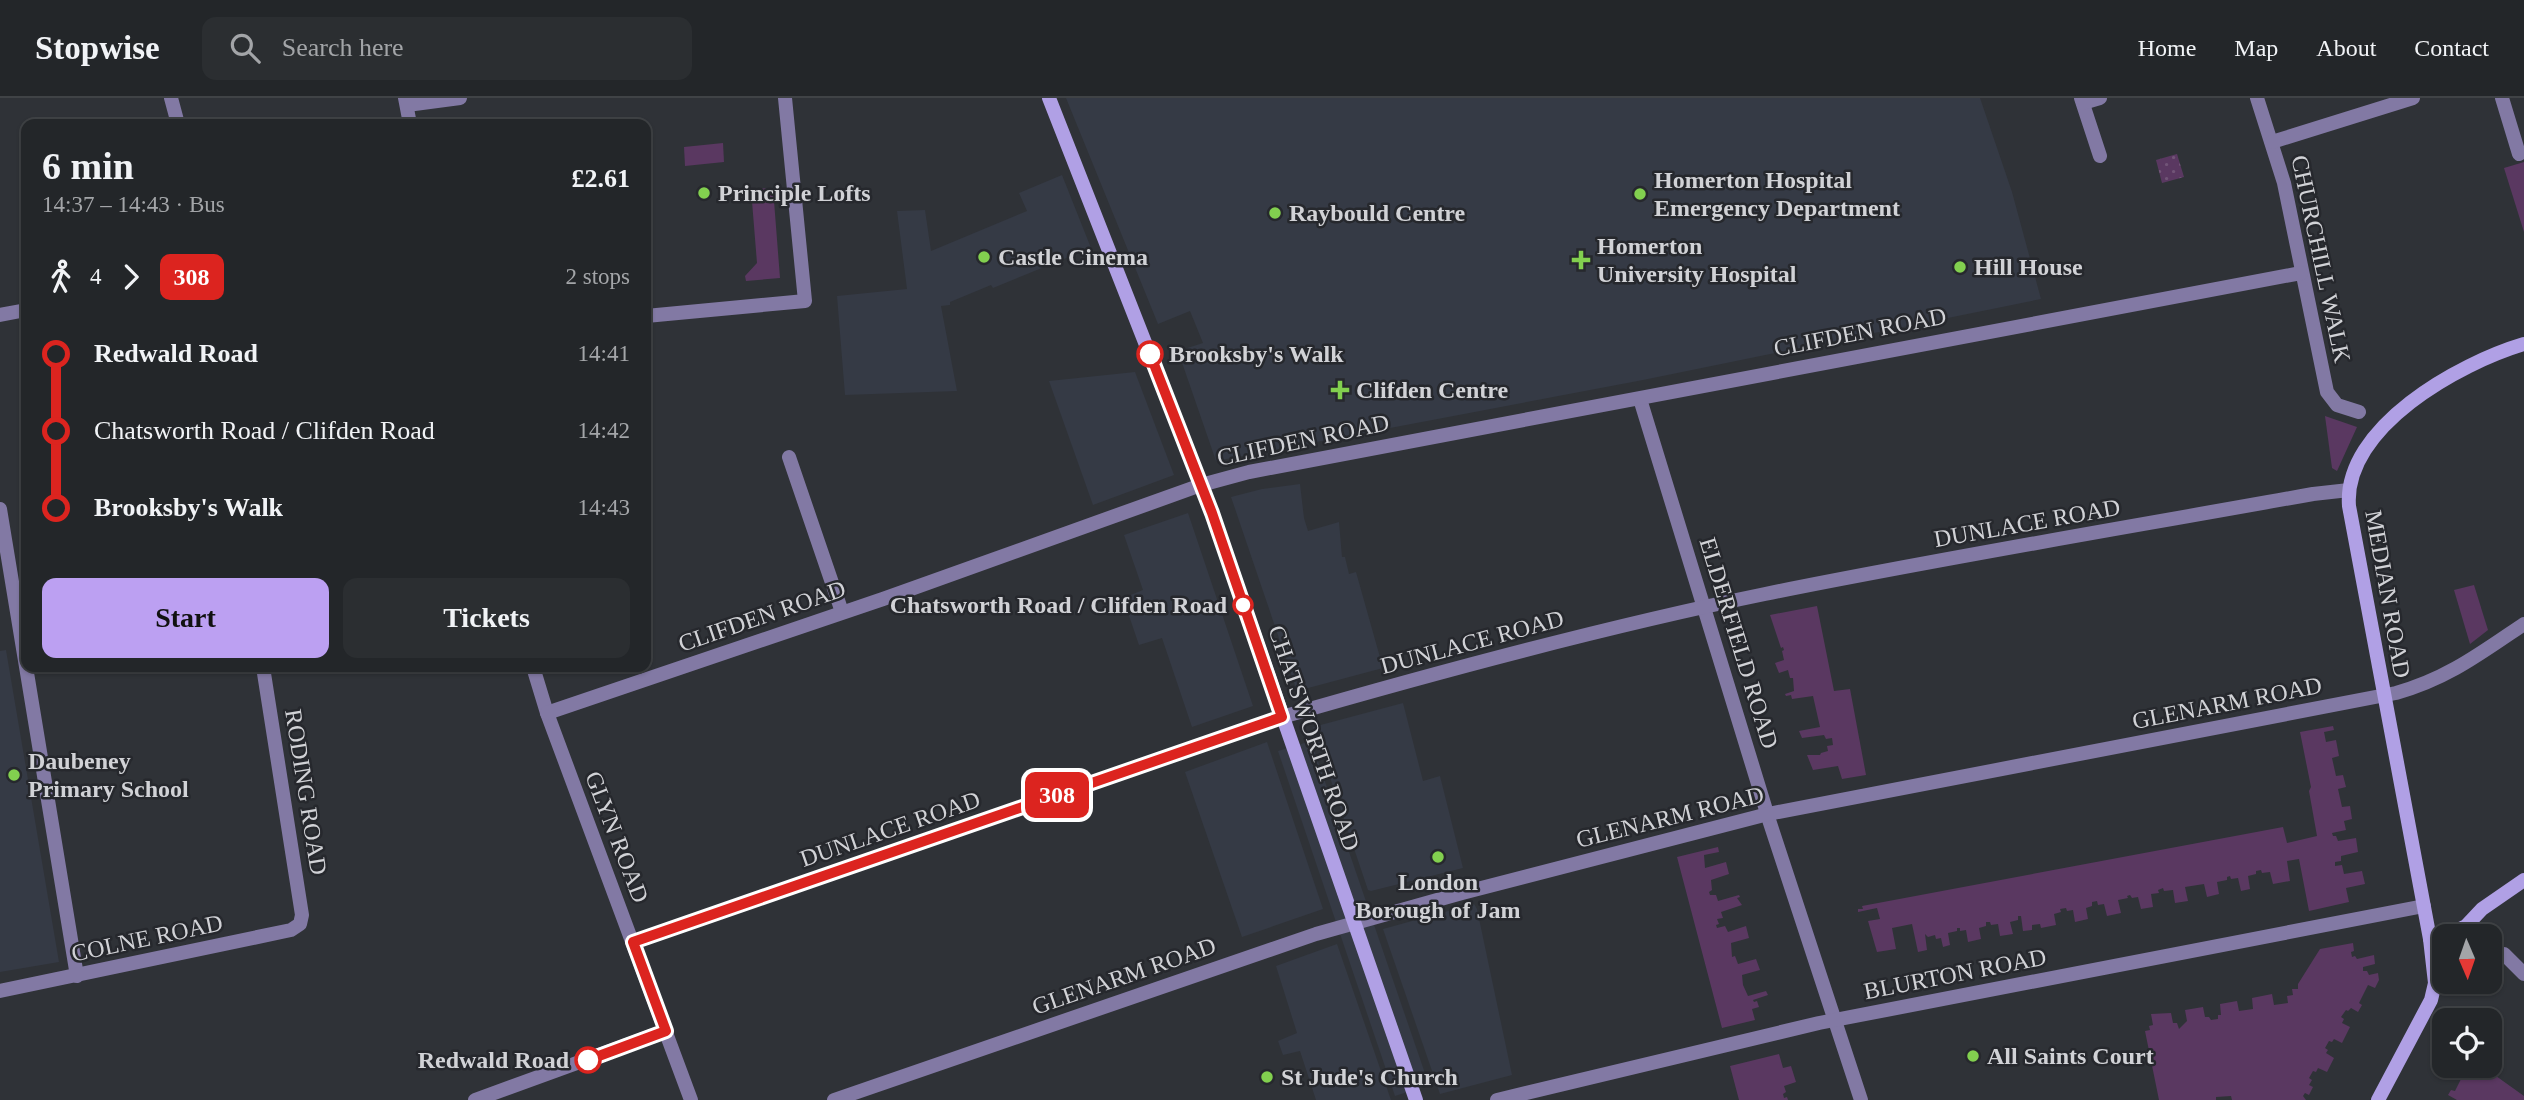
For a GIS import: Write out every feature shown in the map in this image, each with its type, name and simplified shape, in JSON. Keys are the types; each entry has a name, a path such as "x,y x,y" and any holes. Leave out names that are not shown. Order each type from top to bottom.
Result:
{"street":[{"path":"171,98 177,119"},
{"path":"406,102 460,98"},
{"path":"651,316 805,301 785,98"},
{"name":"CHATSWORTH ROAD","path":"1049,98 1201,485 1416,1100"},
{"path":"2100,98 2082,101 2100,156"},
{"name":"CHURCHILL WALK","path":"2257,98 2284,183 2327,392 2337,405 2359,412"},
{"path":"2272,142 2413,98"},
{"path":"2502,98 2519,154"},
{"name":"CLIFDEN ROAD","path":"547,713 1201,485 1279,466 2301,272"},
{"path":"0,315 21,311"},
{"name":"MEDIAN ROAD","path":"2378,1100 2431,1000 2435,984 2430,939 2349,506 2349,490 2360,458 2398,412 2435,383 2469,364 2524,344"},
{"name":"ELDERFIELD ROAD","path":"1640,399 1703,608 1861,1100"},
{"path":"789,457 842,612"},
{"name":"DUNLACE ROAD","path":"633,942 1282,717 1461,668 1766,594 2312,494 2349,490"},
{"path":"0,509 21,636"},
{"name":"GLENARM ROAD","path":"834,1100 1353,923 1441,899 1768,814 2384,696 2431,683 2524,624"},
{"path":"27,672 77,976"},
{"name":"RODING ROAD","path":"264,672 302,915 300,923"},
{"name":"GLYN ROAD","path":"535,672 547,713 691,1100"},
{"path":"2430,939 2466,926 2482,909 2524,880"},
{"name":"BLURTON ROAD","path":"1497,1100 1835,1020 2424,906"},
{"name":"COLNE ROAD","path":"0,991 291,930 300,923"},
{"path":"2504,954 2524,974"},
{"path":"475,1100 666,1031"}],"shaded area":[{"name":"Homerton University Hospital","path":"1066,98 1980,98 2012,192 2041,299 1643,380 1216,461 1178,351 1203,343 1190,311 1158,324"},
{"path":"723,143 724,162 685,166 684,147"},
{"path":"2177,154 2184,177 2162,183 2156,160"},
{"path":"2524,162 2524,232 2504,168"},
{"path":"1062,175 1091,248 993,288 991,285 950,302 950,305 941,306 957,391 845,395 837,296 907,289 897,211 925,210 931,251 1027,211 1019,193"},
{"path":"773,188 780,278 746,281 745,276 757,263 751,189"},
{"path":"1135,372 1174,475 1093,505 1049,381"},
{"path":"2325,416 2357,427 2337,471 2332,468"},
{"path":"1300,484 1308,531 1339,522 1342,557 1345,557 1349,574 1356,572 1383,668 1297,691 1231,497 1262,489"},
{"path":"1188,513 1253,706 1192,727 1162,638 1139,645 1123,598 1143,590 1124,535"},
{"path":"2474,585 2488,630 2470,644 2454,590"},
{"path":"1817,606 1834,691 1850,689 1866,775 1842,779 1838,766 1813,770 1807,755 1820,755 1828,751 1827,746 1833,745 1832,738 1826,739 1824,735 1802,738 1799,731 1820,727 1813,696 1792,699 1791,695 1786,696 1785,694 1794,691 1793,678 1790,678 1788,670 1779,673 1775,663 1784,660 1784,650 1770,615"},
{"name":"Daubeney Primary School","path":"6,650 59,962 0,972 0,651"},
{"path":"1403,703 1423,781 1440,776 1463,868 1371,891 1368,890 1313,727"},
{"path":"2333,726 2334,730 2324,732 2326,742 2336,740 2339,756 2332,758 2336,776 2343,775 2346,787 2338,789 2342,807 2350,806 2352,819 2344,821 2346,830 2332,833 2338,841 2356,838 2358,852 2341,856 2341,861 2335,862 2335,866 2342,865 2344,874 2362,871 2365,884 2346,888 2349,902 2309,911 2299,859 2287,861 2290,881 2273,884 2270,872 2262,873 2261,870 2248,876 2250,889 2241,891 2238,878 2231,879 2230,876 2227,880 2217,882 2219,894 2207,897 2204,884 2185,887 2188,901 2175,903 2173,890 2164,891 2163,888 2158,890 2159,893 2151,894 2153,907 2141,909 2138,897 2132,898 2130,895 2118,900 2121,913 2107,916 2104,904 2098,905 2097,901 2086,908 2088,919 2075,922 2073,910 2060,909 2061,912 2054,914 2056,925 2041,928 2040,924 2032,925 2032,930 2023,931 2021,916 2018,916 2018,920 2010,922 2013,934 2000,936 1998,924 1991,925 1986,922 1986,926 1979,928 1981,939 1968,942 1966,930 1960,931 1960,928 1957,928 1957,931 1948,933 1950,945 1943,947 1941,938 1936,939 1935,935 1928,937 1925,934 1927,950 1918,952 1912,924 1892,928 1896,949 1877,952 1868,921 1880,919 1877,908 1858,912 1858,909 1863,909 1862,906 2283,827 2287,843 2317,836 2300,732"},
{"path":"1311,741 1429,1085 1395,1096 1278,751"},
{"path":"1267,742 1323,909 1242,937 1185,772"},
{"path":"1718,847 1719,852 1704,855 1705,868 1726,862 1729,874 1711,880 1710,895 1716,895 1718,901 1739,895 1737,898 1742,905 1721,912 1723,918 1717,919 1717,928 1725,926 1728,932 1746,926 1749,938 1731,943 1732,957 1735,956 1738,964 1756,959 1760,970 1742,975 1743,985 1748,996 1766,991 1768,995 1753,1000 1757,1001 1759,1007 1752,1009 1755,1020 1722,1028 1677,857"},
{"path":"1474,904 1512,1075 1440,1094 1383,929"},
{"path":"2353,943 2352,957 2357,959 2374,955 2375,964 2363,967 2363,971 2367,971 2369,975 2378,973 2379,980 2375,988 2368,985 2359,1003 2362,1005 2358,1012 2351,1008 2341,1017 2344,1019 2342,1023 2350,1027 2342,1043 2334,1039 2329,1041 2325,1048 2328,1050 2326,1053 2334,1058 2327,1072 2318,1068 2316,1072 2313,1071 2309,1085 2313,1087 2309,1095 2305,1093 2303,1096 2306,1100 2232,1100 2231,1096 2216,1097 2216,1100 2159,1100 2145,1031 2150,1030 2149,1026 2153,1025 2151,1014 2171,1013 2173,1023 2177,1023 2179,1029 2187,1021 2185,1010 2203,1007 2205,1017 2211,1020 2218,1019 2218,1015 2221,1015 2220,1004 2237,1001 2239,1011 2253,1009 2252,998 2272,994 2274,1005 2288,1003 2287,996 2293,995 2292,989 2298,989 2298,984 2320,949"},
{"path":"1337,944 1391,1100 1316,1100 1300,1051 1283,1055 1278,1041 1297,1033 1276,966"},
{"path":"1779,1054 1783,1068 1791,1066 1796,1082 1784,1086 1784,1098 1787,1097 1788,1100 1739,1100 1730,1066"},
{"path":"2462,1078 2499,1078 2524,1096 2524,1100 2457,1100 2448,1095 2451,1090 2455,1091"}],"bus line":[{"name":"308","path":"588,1060 666,1031 633,942 1282,717 1212,513 1150,354"}],"place":[{"name":"Principle Lofts","path":"704,193"},
{"name":"Homerton Hospital Emergency Department","path":"1640,194"},
{"name":"Raybould Centre","path":"1275,213"},
{"name":"Castle Cinema","path":"984,257"},
{"name":"Homerton University Hospital","path":"1581,260"},
{"name":"Hill House","path":"1960,267"},
{"name":"Brooksby's Walk","path":"1150,354"},
{"name":"Clifden Centre","path":"1340,390"},
{"name":"Chatsworth Road / Clifden Road","path":"1243,605"},
{"name":"Daubeney Primary School","path":"14,775"},
{"name":"London Borough of Jam","path":"1438,857"},
{"name":"All Saints Court","path":"1973,1056"},
{"name":"Redwald Road","path":"588,1060"},
{"name":"St Jude's Church","path":"1267,1077"}]}
